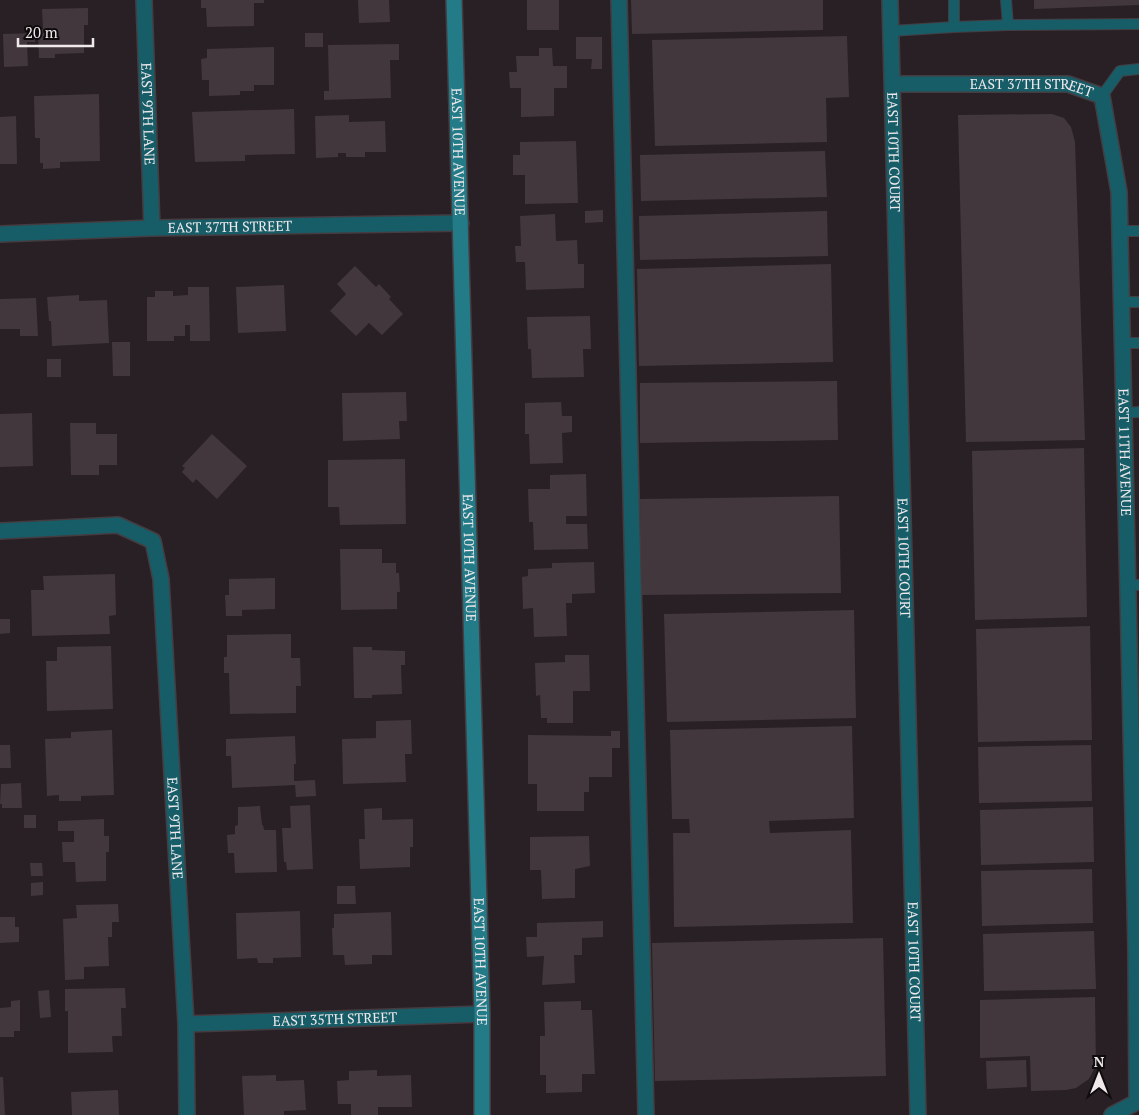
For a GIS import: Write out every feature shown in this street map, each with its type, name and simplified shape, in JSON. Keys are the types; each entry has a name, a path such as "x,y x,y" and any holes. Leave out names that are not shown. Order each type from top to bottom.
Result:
{"street":[{"name":"EAST 9TH LANE","path":"144,0 152,228"},
{"name":"EAST 10TH AVENUE","path":"454,0 482,1014 482,1115"},
{"path":"619,0 646,1115"},
{"name":"EAST 10TH COURT","path":"890,0 918,1115"},
{"name":"EAST 37TH STREET","path":"893,84 1068,84 1102,96 1119,192"},
{"name":"EAST 11TH AVENUE","path":"1119,192 1122,343 1131,412 1138,951"},
{"name":"EAST 37TH STREET","path":"0,234 152,228 461,223"},
{"name":"EAST 9TH LANE","path":"0,531 118,525 153,542 160,579 186,1024 187,1115"},
{"path":"1112,1115 1138,1102 1138,951"},
{"name":"EAST 35TH STREET","path":"186,1024 482,1014"}],"lane":[{"path":"954,0 954,27"},
{"path":"1006,0 1008,25"},
{"path":"891,31 1008,25 1139,24"},
{"path":"1102,96 1120,71 1139,69"},
{"path":"1120,231 1139,230"},
{"path":"1122,302 1139,302"},
{"path":"1122,343 1139,343"}],"building":[{"path":"201,0 264,0 264,3 254,3 254,26 207,27 206,8 201,8"},
{"path":"358,0 389,0 390,22 359,23"},
{"path":"527,0 559,0 559,30 527,30"},
{"path":"631,0 823,0 823,30 632,34"},
{"path":"1034,0 1139,0 1139,5 1034,9"},
{"path":"88,8 88,25 84,25 84,53 55,54 55,58 39,58 38,29 43,29 42,9"},
{"path":"35,33 35,42 27,42 28,66 4,67 3,34"},
{"path":"305,33 323,33 323,47 305,47"},
{"path":"847,36 849,97 826,98 827,142 655,146 652,40"},
{"path":"576,37 602,37 602,69 591,69 592,59 576,59"},
{"path":"399,44 399,60 390,60 391,98 324,100 324,91 329,91 328,45"},
{"path":"274,47 274,85 254,85 254,91 240,91 240,95 209,96 209,80 202,80 201,59 207,58 207,49"},
{"path":"539,48 552,48 553,66 567,66 567,88 554,88 554,116 521,117 521,88 510,88 509,72 517,72 516,56 539,56"},
{"path":"99,94 100,161 60,162 60,168 43,169 43,163 40,163 40,138 35,138 34,96"},
{"path":"294,109 295,154 245,155 245,161 195,162 192,112"},
{"path":"1052,114 1064,118 1071,127 1075,142 1085,440 966,442 958,115"},
{"path":"349,115 349,122 385,121 386,152 365,152 365,157 346,157 346,153 338,153 338,157 316,158 315,116"},
{"path":"16,116 17,164 0,164 0,117"},
{"path":"576,141 578,203 525,204 525,175 513,175 513,155 520,155 520,142"},
{"path":"825,151 827,197 641,201 640,155"},
{"path":"603,210 603,222 585,223 585,211"},
{"path":"827,211 828,256 640,260 639,216"},
{"path":"555,214 556,241 577,240 578,264 584,264 584,288 526,290 525,262 516,262 515,246 521,246 520,216"},
{"path":"831,264 833,362 639,366 637,269"},
{"path":"355,266 376,287 379,284 391,297 389,299 403,314 382,335 369,323 356,336 330,311 346,294 337,284"},
{"path":"284,285 286,331 238,333 236,287"},
{"path":"188,287 209,287 210,341 190,341 190,325 185,325 185,336 174,336 174,341 147,341 147,297 155,297 155,291 173,291 173,296 188,295"},
{"path":"79,295 79,301 107,300 109,343 52,346 51,321 49,321 47,297"},
{"path":"36,298 38,336 20,336 20,329 0,329 0,299"},
{"path":"590,316 591,349 583,349 584,377 532,378 531,349 528,349 527,317"},
{"path":"112,342 130,342 130,376 113,376"},
{"path":"47,359 61,359 61,377 47,377"},
{"path":"837,381 838,440 640,443 640,383"},
{"path":"406,392 407,421 399,421 400,439 343,441 342,393"},
{"path":"561,402 562,416 572,416 572,432 562,433 563,463 530,464 529,434 525,434 525,403"},
{"path":"32,413 33,466 0,467 0,414"},
{"path":"70,423 96,423 96,434 117,434 117,465 99,465 99,475 71,475"},
{"path":"212,434 247,466 217,499 196,479 193,483 182,472 185,468 182,466"},
{"path":"1084,448 1087,617 975,620 972,451"},
{"path":"405,459 406,524 340,525 339,507 328,507 328,460"},
{"path":"586,474 587,516 566,516 566,524 587,524 588,549 534,550 533,522 529,522 528,489 550,489 550,475"},
{"path":"839,496 841,593 641,595 640,499"},
{"path":"340,549 382,549 382,563 396,563 396,573 399,573 400,592 397,592 397,609 341,610"},
{"path":"594,562 595,593 572,594 572,603 566,603 567,636 534,637 533,608 523,609 522,577 528,576 528,569 552,568 552,563"},
{"path":"115,574 116,615 109,616 110,634 32,636 31,590 44,590 43,576"},
{"path":"275,578 275,609 242,610 242,616 226,616 225,595 229,595 229,579"},
{"path":"854,610 856,718 667,722 664,614"},
{"path":"0,619 10,619 10,633 0,634"},
{"path":"1090,626 1092,740 978,742 976,629"},
{"path":"291,634 291,658 300,658 301,686 296,686 296,713 230,714 229,673 224,673 224,657 227,657 227,635"},
{"path":"111,646 113,709 47,711 46,661 57,661 57,647"},
{"path":"353,647 372,647 372,650 405,651 405,665 401,665 402,694 354,698"},
{"path":"565,655 589,655 590,691 573,691 573,723 547,723 547,718 541,718 540,695 536,696 535,663 565,662"},
{"path":"411,720 412,754 405,754 406,782 343,784 342,739 376,738 376,721"},
{"path":"852,726 854,818 769,821 770,833 851,830 853,923 674,927 673,833 690,833 689,819 672,819 670,730"},
{"path":"112,730 114,795 81,796 81,801 59,801 59,795 47,796 45,739 71,738 71,732"},
{"path":"611,731 620,731 620,748 612,748 612,777 589,777 589,792 584,792 584,811 537,811 537,784 528,784 528,735 611,736"},
{"path":"295,736 296,764 294,764 294,781 315,780 316,796 296,797 295,785 232,788 231,756 226,756 226,739"},
{"path":"0,745 10,745 11,768 0,768"},
{"path":"1091,745 1092,801 979,803 978,747"},
{"path":"21,783 22,808 2,808 2,804 0,804 1,784"},
{"path":"310,805 313,869 287,870 286,862 284,862 282,828 291,828 290,806"},
{"path":"260,806 264,830 276,830 277,872 235,873 234,853 228,853 227,835 235,834 235,826 238,825 238,807"},
{"path":"1093,807 1094,862 981,865 980,810"},
{"path":"382,808 382,820 413,819 413,847 410,847 410,867 360,869 359,839 365,839 364,809"},
{"path":"24,815 36,815 36,828 24,828"},
{"path":"104,819 104,836 109,836 109,852 106,852 106,881 76,882 75,862 63,862 62,842 74,842 74,831 58,831 58,821"},
{"path":"589,836 590,866 575,869 575,898 542,899 541,870 530,870 530,837"},
{"path":"30,863 42,863 43,876 31,876"},
{"path":"1092,869 1093,923 982,926 981,871"},
{"path":"43,882 43,895 31,896 31,883"},
{"path":"337,886 355,886 356,904 337,904"},
{"path":"118,904 119,922 112,922 112,937 108,937 109,966 84,967 84,979 65,980 63,919 77,918 76,905"},
{"path":"300,911 301,957 273,958 273,963 258,963 257,958 237,959 236,913"},
{"path":"391,912 392,955 372,955 372,964 345,965 344,955 333,955 332,928 334,928 334,914"},
{"path":"0,917 15,917 15,927 19,927 19,942 0,943"},
{"path":"603,921 603,937 582,938 582,955 574,955 575,983 542,985 544,956 527,957 526,937 537,937 537,923"},
{"path":"1094,931 1096,989 984,991 983,934"},
{"path":"883,938 886,1076 655,1081 652,943"},
{"path":"125,988 126,1008 121,1008 122,1036 112,1036 113,1052 68,1053 68,1011 65,1011 65,989"},
{"path":"49,990 51,1017 40,1018 38,991"},
{"path":"1095,997 1096,1065 1089,1079 1076,1088 1031,1091 1030,1056 980,1058 980,1000"},
{"path":"20,1000 20,1031 14,1031 14,1037 0,1037 0,1008 11,1007 11,1001"},
{"path":"581,1001 581,1010 592,1010 595,1074 582,1074 582,1092 546,1093 546,1075 540,1075 540,1036 545,1036 544,1002"},
{"path":"1026,1060 1027,1087 987,1089 986,1061"},
{"path":"377,1070 377,1076 411,1075 412,1107 378,1107 378,1115 351,1115 351,1104 338,1104 337,1081 349,1080 349,1071"},
{"path":"276,1075 276,1081 304,1080 306,1110 284,1111 284,1115 244,1115 242,1076"},
{"path":"0,1077 3,1077 5,1115 0,1115"},
{"path":"118,1090 119,1115 72,1115 71,1092"}]}
